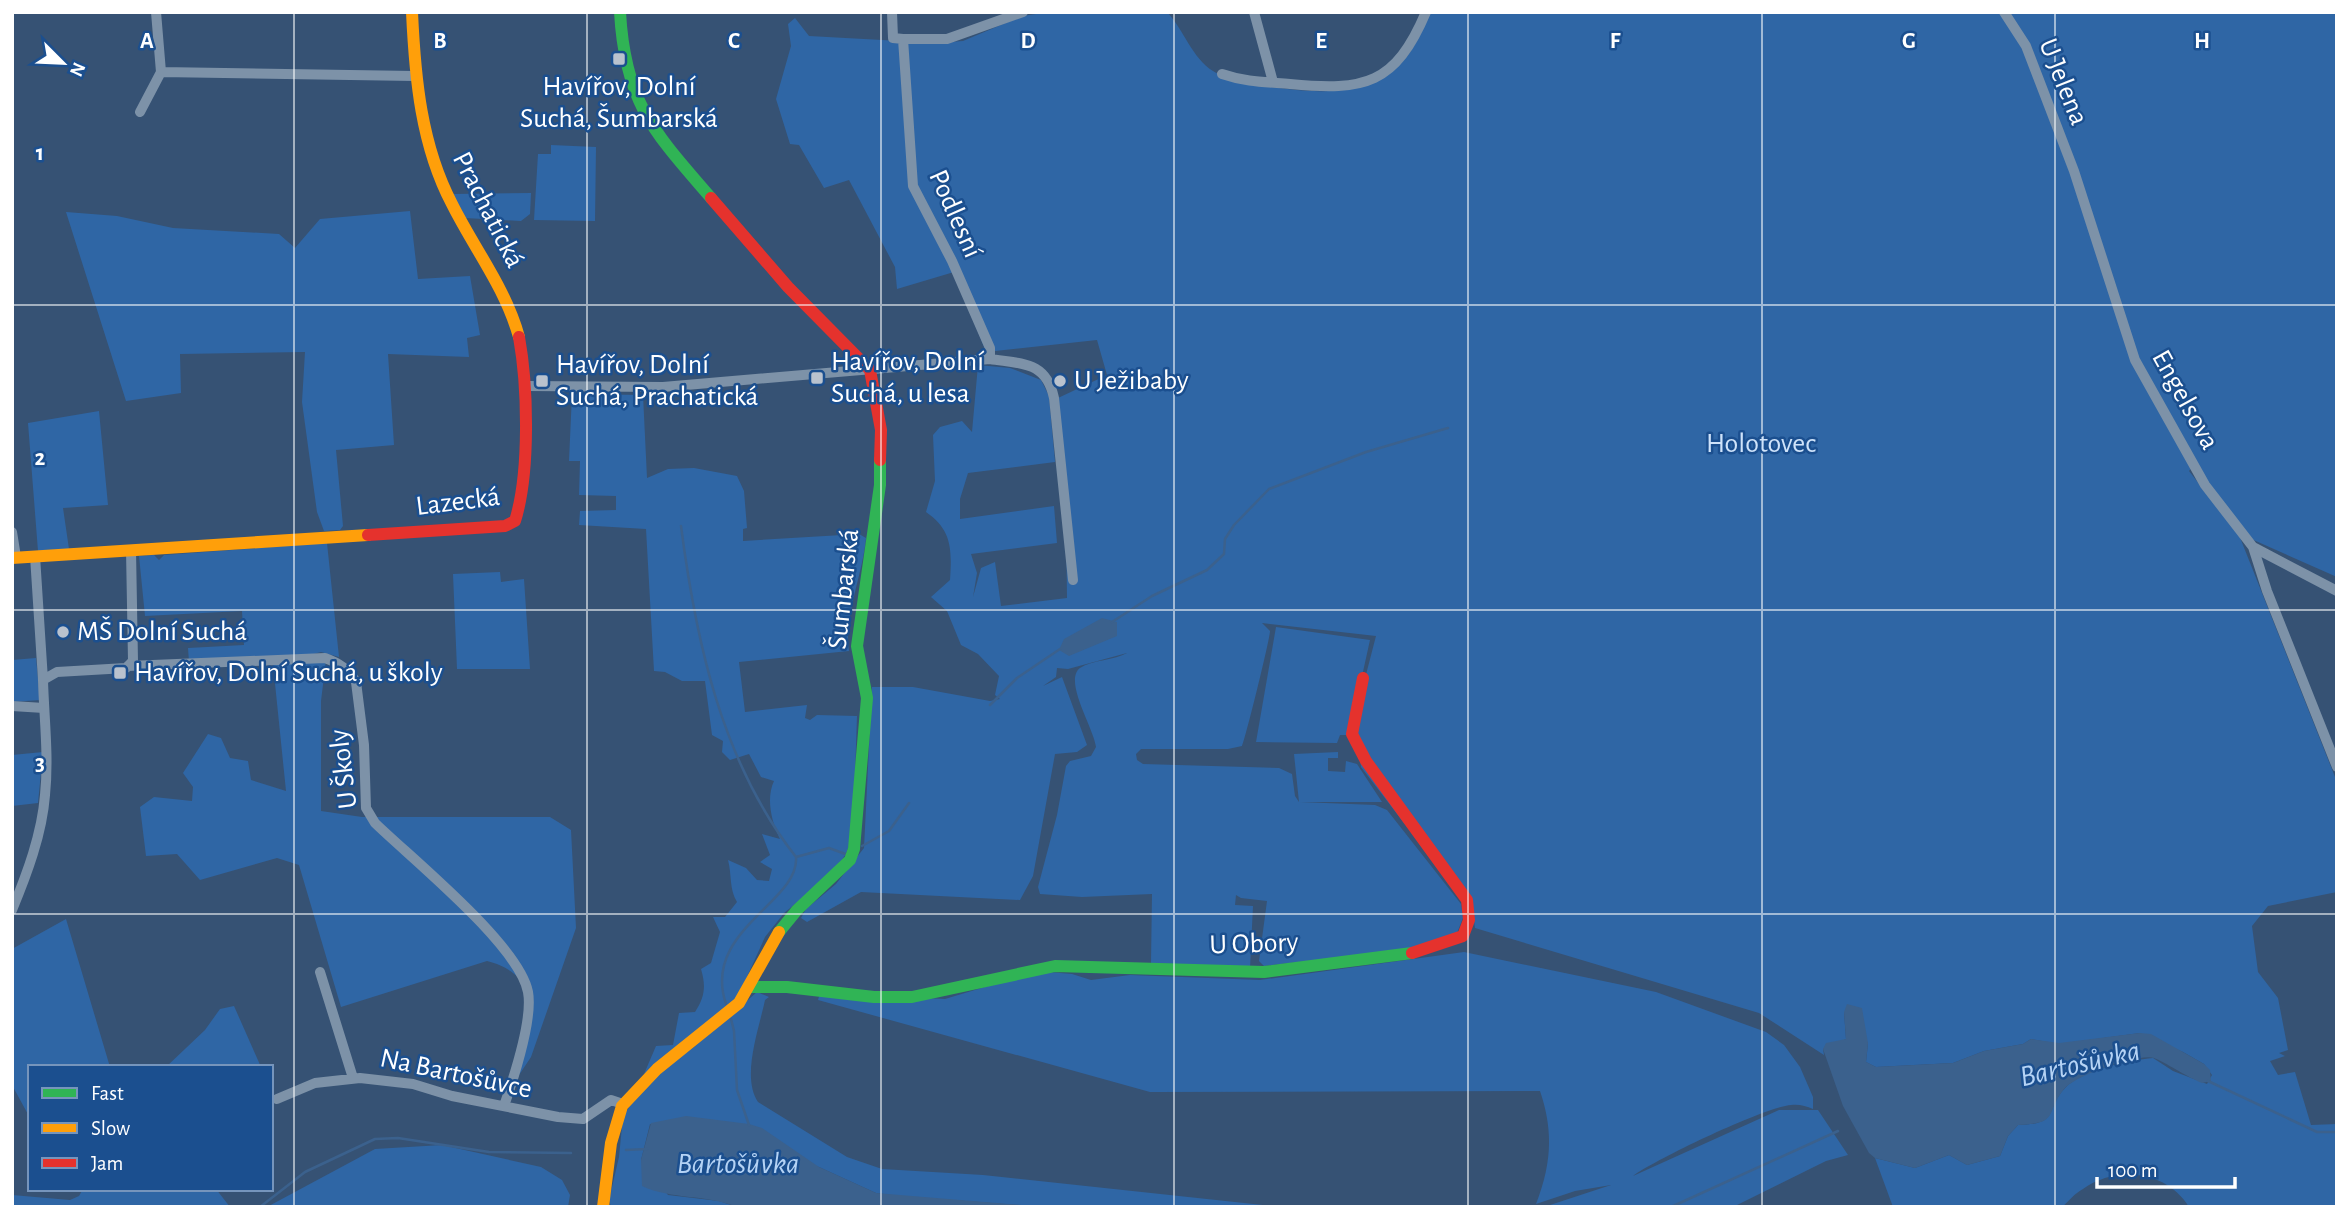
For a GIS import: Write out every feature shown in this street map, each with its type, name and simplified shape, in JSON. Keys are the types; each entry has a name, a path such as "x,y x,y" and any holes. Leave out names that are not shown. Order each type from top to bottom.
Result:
{"street":[{"path":"140,112 161,72 156,12"},
{"name":"Prachatická","path":"412,12 414,76 434,169 513,313 526,386"},
{"path":"620,12 622,46 634,93 656,135 788,287 870,370"},
{"name":"Podlesní","path":"892,12 893,38 902,39 913,186 952,261 990,348 990,359"},
{"path":"902,39 947,40 1023,12"},
{"path":"1254,12 1273,82"},
{"path":"1222,74 1249,82 1336,88 1357,85 1387,71 1402,59 1412,46 1426,12"},
{"name":"U Jelena","path":"2004,12 2026,46 2074,172"},
{"path":"161,72 414,76"},
{"name":"Engelsova","path":"2074,172 2134,360 2205,485 2253,547 2337,590"},
{"path":"526,386 663,387 990,359 1039,369 1050,380 1073,580"},
{"name":"Šumbarská","path":"603,1207 608,1157 622,1104 640,1083 739,1003 752,987 765,956 790,918 850,860 855,849 867,698 857,646 880,485 881,430 870,370"},
{"name":"Lazecká","path":"14,557 505,526 515,521 520,505 526,386"},
{"path":"12,531 14,557"},
{"path":"2253,547 2267,591 2337,767"},
{"path":"128,666 135,654 131,550"},
{"path":"12,910 40,826 45,798 43,680 35,556"},
{"name":"U Školy","path":"43,680 57,672 128,666 325,658 341,665 351,674 356,682 364,746 366,808 375,823 510,953 529,993 521,1053 504,1107"},
{"name":"U Obory","path":"752,987 778,985 892,998 931,995 1032,968 1055,966 1265,972 1409,954 1456,941 1463,936 1469,920 1467,900 1366,761 1352,734 1363,678"},
{"path":"12,706 44,708"},
{"path":"320,972 353,1078"},
{"name":"Na Bartošůvce","path":"277,1099 315,1083 353,1078 413,1084 504,1107 583,1119 611,1100 622,1104"}],"green space":[{"name":"Holotovec","path":"1050,12 1167,12 1199,59 1213,71 1254,84 1292,90 1324,91 1369,79 1400,64 1414,46 1429,12 2337,12 2337,577 2240,534 2194,465 2189,471 2239,535 2337,782 2337,892 2268,906 2252,926 2258,972 2278,998 2288,1050 2279,1053 2285,1056 2270,1061 2278,1075 2295,1072 2311,1125 2337,1124 2337,1207 2189,1207 2180,1195 2155,1179 2126,1175 2096,1181 2062,1207 1893,1207 1875,1158 1915,1168 1949,1155 1967,1165 2000,1156 2008,1136 2018,1125 2046,1119 2059,1096 2073,1081 2094,1071 2119,1064 2153,1058 2173,1071 2207,1084 2212,1075 2204,1064 2140,1033 2059,1044 2031,1039 2023,1044 1984,1051 1953,1063 1876,1067 1866,1062 1868,1043 1844,1012 1846,1039 1823,1049 1824,1055 1759,1013 1475,928 1471,898 1404,823 1361,767 1355,717 1376,636 1262,623 1270,631 1269,638 1242,746 1228,749 1141,749 1136,754 1137,760 1143,764 1279,768 1292,774 1295,796 1299,802 1294,754 1338,752 1338,758 1328,758 1328,771 1345,772 1346,761 1357,764 1382,802 1300,802 1375,805 1387,810 1461,904 1463,918 1457,933 1405,950 1264,966 1259,961 1267,901 1236,895 1235,905 1253,906 1250,968 1151,963 1152,894 1082,897 1040,894 1038,887 1057,815 1066,766 1070,761 1091,756 1096,747 1077,694 1076,674 1085,665 1127,653 1068,669 1057,668 1056,677 1043,686 1062,677 1087,745 1077,752 1055,754 1033,876 1020,900 861,892 807,922 801,918 806,909 836,884 864,848 872,687 913,687 990,701 1000,699 995,695 999,676 978,654 961,645 947,611 931,597 950,580 951,559 946,533 926,512 935,481 933,435 940,427 962,421 972,432 978,365 1010,368 1041,380 1049,396 1055,462 968,473 960,499 960,519 1054,506 1057,543 971,554 977,573 973,597 981,568 995,562 1001,606 1067,598 1066,520 1058,398 1107,375 1097,340 986,352 954,272 897,289 895,267 849,180 824,188 799,145 790,144 776,99 791,46 788,24 795,18 809,36 937,43 963,41 1022,16"},
{"path":"551,145 596,147 595,221 534,220 538,154 551,154"},
{"path":"531,193 530,214 521,221 465,218 452,194"},
{"path":"410,211 418,279 470,276 480,335 467,338 469,357 388,354 394,445 336,450 343,526 340,530 324,531 317,512 302,402 305,352 180,354 181,393 126,401 66,212 117,216 173,228 279,234 295,248 320,219"},
{"path":"572,394 643,395 647,478 668,469 694,468 737,476 744,491 747,528 743,529 743,541 859,534 866,538 851,611 849,651 739,662 745,712 807,705 805,718 810,720 817,715 857,716 853,833 846,854 832,874 784,913 765,937 736,1001 644,1074 656,1046 673,1045 679,1013 695,1012 703,996 704,981 701,969 711,963 720,932 713,917 725,917 737,902 728,860 746,868 757,880 769,881 772,869 760,862 770,855 762,834 780,839 771,810 770,795 774,781 761,777 749,754 730,760 722,752 723,741 712,735 705,681 682,681 665,672 654,671 646,529 579,525 580,511 616,510 616,496 579,495 580,461 569,461"},
{"path":"99,411 108,505 63,508 69,549 38,551 28,423"},
{"path":"327,543 339,657 321,652 306,656 189,662 188,648 244,645 242,611 145,616 139,556 154,555 159,560 164,555"},
{"path":"500,572 501,582 524,579 530,669 457,669 453,574"},
{"path":"1276,627 1370,640 1349,735 1340,735 1337,743 1256,742"},
{"path":"36,658 40,700 12,702 12,660"},
{"path":"326,660 321,701 321,811 362,817 550,817 571,830 576,928 531,1057 519,1075 510,1103 532,994 508,969 487,961 341,1007 299,865 277,858 200,880 177,854 146,856 140,807 154,797 192,801 193,787 183,773 208,734 221,738 230,758 248,761 251,780 286,791 273,664"},
{"path":"43,752 38,803 12,806 12,755"},
{"path":"66,919 109,1065 28,1065 28,1114 12,1085 12,949"},
{"path":"1464,952 1656,992 1766,1032 1784,1045 1800,1067 1813,1097 1813,1109 1791,1105 1759,1115 1686,1147 1633,1176 1779,1110 1818,1110 1848,1155 1826,1161 1733,1207 1544,1207 1611,1185 1575,1191 1536,1204 1545,1176 1549,1148 1547,1120 1540,1091 1150,1092 818,1000 820,993 945,999 1028,974 1048,972 1072,974 1091,980 1130,975 1260,980"},
{"path":"757,992 769,997 765,1000 751,1066 753,1092 758,1102 847,1157 882,1169 983,1175 1281,1207 1046,1207 876,1193 819,1167 650,1124 641,1160 668,1195 719,1201 737,1207 611,1207 609,1200 619,1157 623,1116 645,1084 694,1047"},
{"path":"234,1006 260,1065 168,1065 205,1030 220,1009"},
{"path":"442,1145 541,1167 562,1180 570,1195 568,1207 267,1207 375,1149"},
{"path":"82,1191 218,1191 230,1207 12,1207 12,1195 70,1200 79,1196"}],"water":[{"path":"1102,618 1117,622 1117,636 1069,656 1059,650 1064,639"},
{"path":"1847,1004 1862,1008 1868,1043 1866,1062 1876,1067 1953,1063 1984,1051 2023,1044 2031,1039 2059,1043 2140,1033 2151,1034 2204,1064 2210,1070 2211,1081 2202,1083 2154,1058 2121,1062 2070,1084 2058,1098 2050,1116 2041,1122 2018,1125 2008,1136 2000,1156 1967,1165 1949,1155 1915,1168 1875,1158 1869,1153 1843,1106 1823,1049 1826,1043 1846,1039 1844,1012"},
{"name":"Bartošůvka","path":"686,1116 762,1128 819,1167 876,1193 1045,1207 737,1207 642,1186 641,1160 651,1123"}],"waterway":[{"path":"1112,622 1152,596 1207,570 1224,554 1225,539 1234,525 1269,489 1366,452 1448,428"},
{"path":"681,526 695,613 716,700 749,782 770,821 796,857"},
{"path":"990,705 1017,678 1060,649"},
{"path":"862,846 889,831 909,803"},
{"path":"726,1004 722,979 727,957 738,937 783,889 793,873 796,857 829,848 848,855"},
{"path":"731,1019 737,1090 749,1125"},
{"name":"Bartošůvka","path":"2208,1081 2317,1132 2337,1132"},
{"name":"Bartošůvka","path":"1671,1207 1838,1131"},
{"name":"Bartošůvka","path":"260,1207 305,1172 375,1139 398,1138 489,1152 571,1153"},
{"name":"Bartošůvka","path":"626,1150 647,1149"}],"traffic: fast":[{"path":"620,12 628,70 646,114 673,154 711,198"},
{"path":"779,932 797,910 850,860 854,849 867,698 857,646 880,485 880,460"},
{"path":"752,987 787,987 874,997 912,997 1055,966 1264,972 1412,953"}],"traffic: slow":[{"path":"412,12 418,86 433,158 452,204 506,302 519,337"},
{"path":"12,558 368,535"},
{"path":"603,1207 611,1143 622,1106 657,1069 739,1003 779,932"}],"traffic: jam":[{"path":"711,198 788,287 870,370 881,430 880,460"},
{"path":"368,535 505,526 515,521 523,479 526,430 519,337"},
{"path":"1363,678 1352,734 1366,761 1467,900 1469,920 1463,936 1412,953"}],"place":[{"name":"Havířov, Dolní Suchá, Šumbarská","path":"619,59"},
{"name":"Havířov, Dolní Suchá, u lesa","path":"817,378"},
{"name":"Havířov, Dolní Suchá, Prachatická","path":"542,381"},
{"name":"U Ježibaby","path":"1060,381"},
{"name":"MŠ Dolní Suchá","path":"63,632"},
{"name":"Havířov, Dolní Suchá, u školy","path":"120,673"}]}
